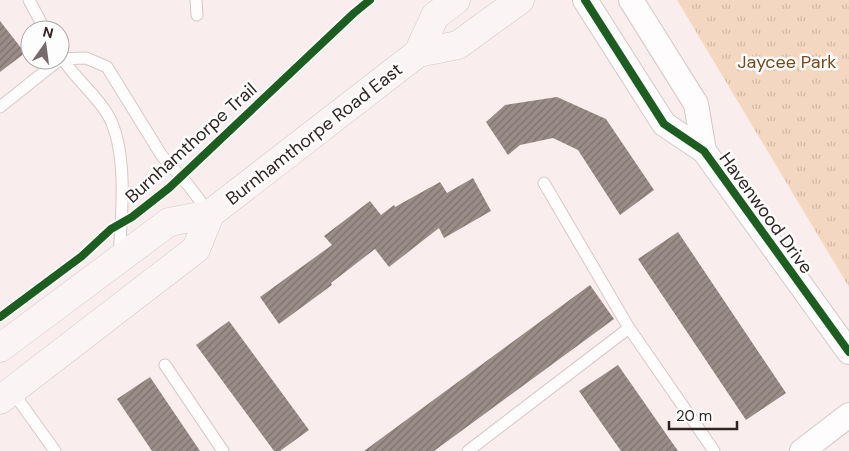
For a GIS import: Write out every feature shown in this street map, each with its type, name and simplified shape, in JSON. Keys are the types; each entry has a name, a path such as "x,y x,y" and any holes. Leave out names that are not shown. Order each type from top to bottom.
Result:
{"main road":[{"name":"Burnhamthorpe Road East","path":"418,54 435,16 456,0"},
{"name":"Burnhamthorpe Road East","path":"0,348 169,222 210,214 418,54 458,45 520,0"},
{"name":"Burnhamthorpe Road East","path":"6,396 196,249 210,214"}],"street":[{"name":"Havenwood Drive","path":"585,0 664,124 704,151 849,352"},
{"name":"Havenwood Drive","path":"631,0 696,104 704,151"},
{"path":"802,451 849,415"}],"lane":[{"path":"29,0 40,20"},
{"path":"196,0 197,15"},
{"path":"70,58 86,58 107,66 162,156 189,186 210,214"},
{"path":"0,107 45,70"},
{"path":"70,70 108,116 120,153 122,203 119,259"},
{"path":"544,183 629,328 714,451"},
{"path":"468,451 629,328"},
{"path":"165,365 223,451"},
{"path":"6,396 55,451"}],"green space":[{"name":"Jaycee Park","path":"677,0 849,0 849,287"}],"building":[{"path":"0,21 20,47 20,57 0,72"},
{"path":"557,97 606,119 654,190 620,215 578,150 553,138 520,145 508,155 486,122 505,105"},
{"path":"473,178 491,211 444,238 439,228 389,267 375,249 331,283 332,285 279,324 260,297 332,245 324,236 370,201 381,215 394,205 395,207 440,182 447,193"},
{"path":"678,232 786,393 746,420 638,259"},
{"path":"590,285 614,319 434,451 364,451"},
{"path":"229,321 309,430 280,451 274,451 196,345"},
{"path":"618,365 678,451 621,451 579,391"},
{"path":"150,377 200,451 152,451 117,399"}],"cycle path":[{"name":"Burnhamthorpe Trail","path":"0,317 82,256 111,229 132,217 169,188 370,0"},
{"path":"585,0 664,124 704,151 849,352"}]}
